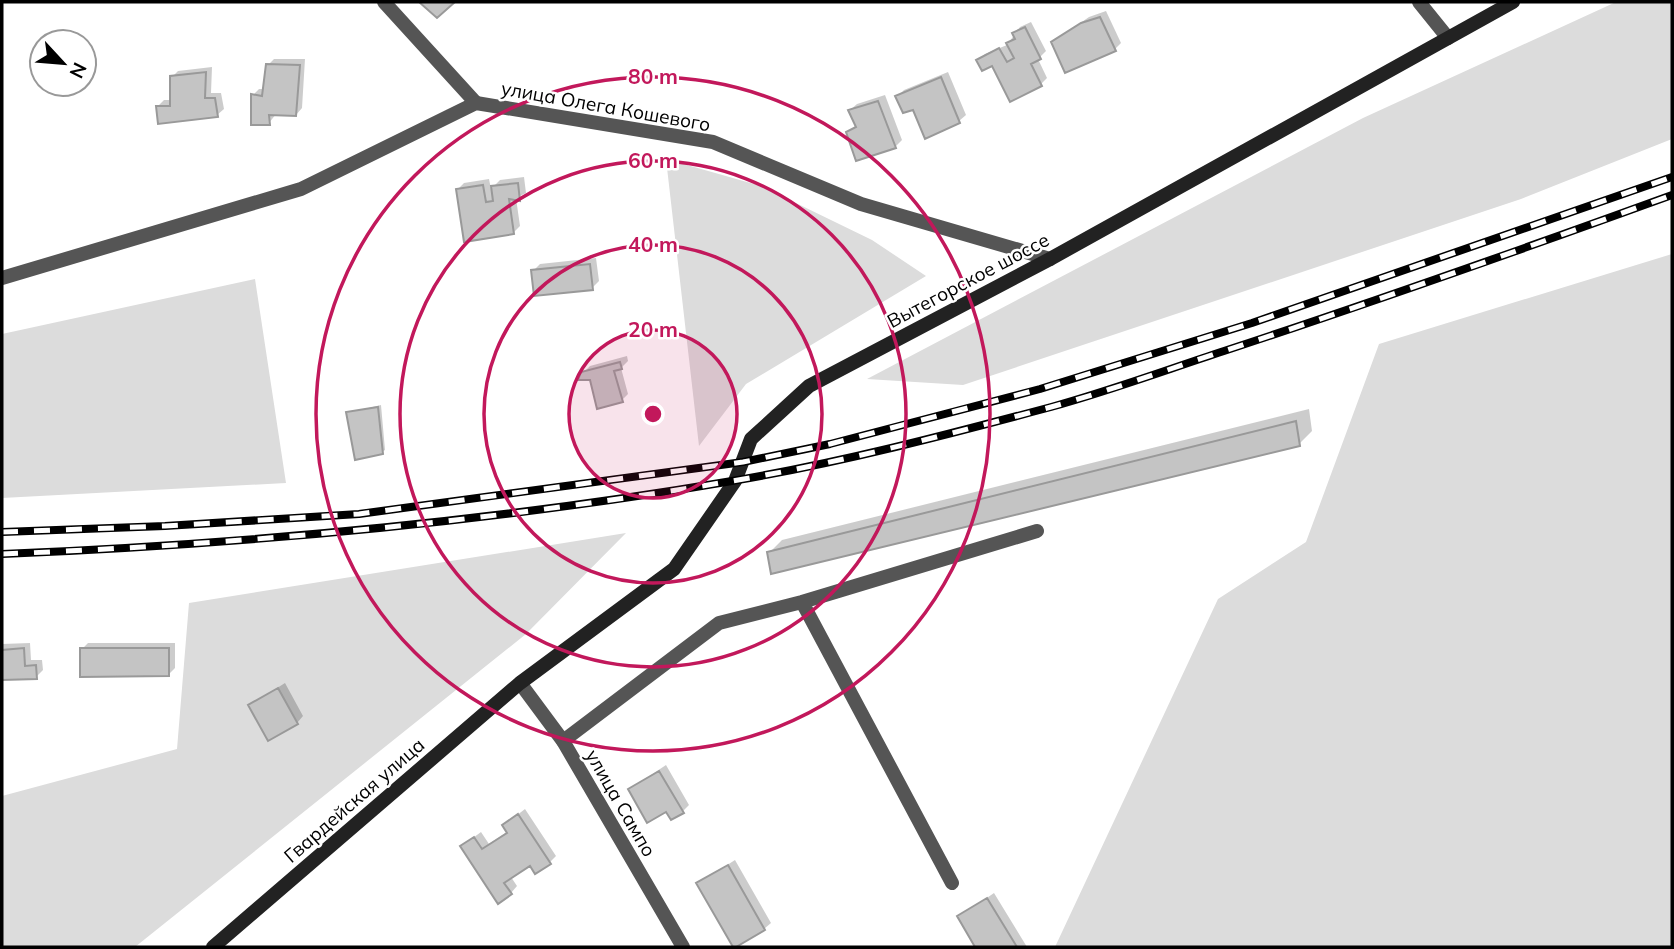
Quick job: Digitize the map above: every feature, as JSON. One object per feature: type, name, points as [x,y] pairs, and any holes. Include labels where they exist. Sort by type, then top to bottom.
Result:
[{"type":"main road","name":"Вытегорское шоссе","points":[[520,683],[674,569],[735,481],[751,439],[809,386],[1050,258],[1513,2]]},
{"type":"main road","name":"Гвардейская улица","points":[[213,947],[520,683]]},
{"type":"street","points":[[384,2],[476,103]]},
{"type":"street","points":[[1419,2],[1448,38]]},
{"type":"street","name":"улица Олега Кошевого","points":[[2,278],[300,189],[476,103],[713,142],[861,204],[1050,258]]},
{"type":"street","points":[[563,741],[719,623],[802,602],[1037,531]]},
{"type":"street","points":[[802,602],[952,883]]},
{"type":"street","name":"улица Сампо","points":[[520,683],[563,741],[682,947]]},
{"type":"shaded area","points":[[1616,2],[1672,2],[1672,139],[1521,199],[963,385],[867,379],[1363,118]]},
{"type":"shaded area","points":[[666,159],[761,186],[872,240],[926,276],[746,384],[699,446]]},
{"type":"shaded area","points":[[1672,254],[1672,947],[1055,947],[1218,599],[1306,542],[1379,344]]},
{"type":"shaded area","points":[[255,279],[286,483],[2,498],[2,334]]},
{"type":"shaded area","points":[[626,533],[526,634],[135,947],[2,947],[2,796],[177,749],[189,603]]},
{"type":"building","points":[[419,2],[455,2],[437,18]]},
{"type":"building","points":[[1100,17],[1116,51],[1065,73],[1051,42],[1081,23]]},
{"type":"building","points":[[1025,27],[1041,59],[1031,64],[1042,86],[1010,102],[992,66],[982,71],[976,60],[999,48],[1007,62],[1014,58],[1006,43],[1015,39],[1012,33]]},
{"type":"building","points":[[266,64],[300,65],[296,116],[269,115],[270,125],[251,125],[251,94],[262,96]]},
{"type":"building","points":[[206,72],[205,98],[215,98],[218,117],[158,124],[156,106],[170,106],[170,76]]},
{"type":"building","points":[[941,77],[960,123],[925,139],[913,110],[903,113],[895,96]]},
{"type":"building","points":[[878,101],[896,148],[856,161],[846,132],[856,127],[848,110]]},
{"type":"building","points":[[518,183],[520,201],[509,199],[514,234],[464,242],[456,189],[483,185],[486,202],[493,201],[491,186]]},
{"type":"building","points":[[590,264],[593,290],[534,296],[531,270]]},
{"type":"building","points":[[620,362],[622,369],[614,371],[623,402],[597,409],[590,380],[578,380],[581,372]]},
{"type":"building","points":[[378,407],[383,454],[355,460],[346,412]]},
{"type":"building","points":[[1296,421],[1300,446],[771,574],[767,552]]},
{"type":"building","points":[[24,648],[25,666],[36,665],[37,679],[2,680],[2,650]]},
{"type":"building","points":[[80,648],[169,648],[169,676],[80,677]]},
{"type":"building","points":[[278,688],[298,724],[268,741],[248,705]]},
{"type":"building","points":[[659,771],[684,813],[671,820],[666,812],[647,823],[628,789]]},
{"type":"building","points":[[518,814],[551,864],[535,874],[530,866],[504,883],[512,894],[498,904],[460,846],[474,837],[482,849],[507,833],[502,825]]},
{"type":"building","points":[[728,865],[765,930],[736,947],[733,947],[696,883]]},
{"type":"building","points":[[987,898],[1017,947],[975,947],[957,916]]},
{"type":"railway","points":[[2,532],[165,526],[359,514],[743,462],[830,444],[1040,389],[1252,323],[1672,177]]},
{"type":"railway","points":[[2,554],[185,544],[368,529],[550,508],[732,481],[812,466],[932,438],[1094,394],[1392,294],[1672,195]]}]
